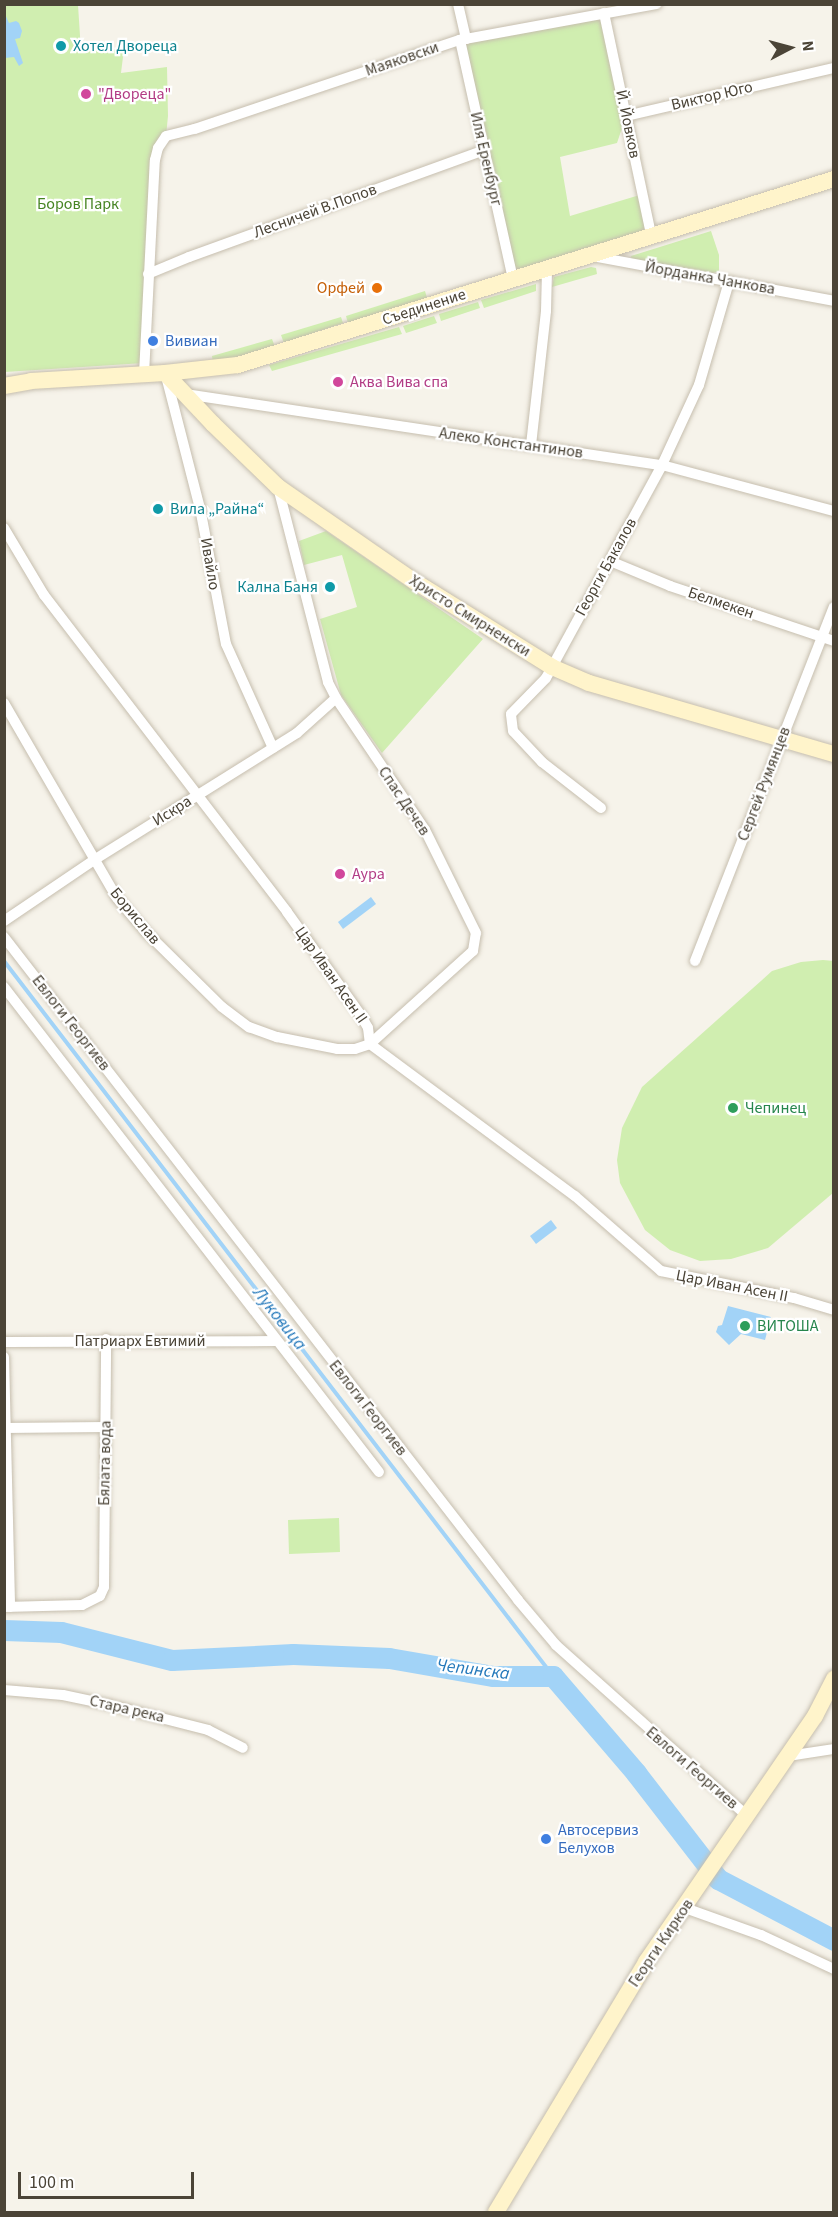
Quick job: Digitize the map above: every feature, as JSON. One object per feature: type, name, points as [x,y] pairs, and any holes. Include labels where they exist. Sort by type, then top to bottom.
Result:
[{"type":"street","name":"Иля Еренбург","points":[[458,4],[484,150],[513,279]]},
{"type":"street","name":"Маяковски","points":[[148,274],[158,148],[166,136],[195,129],[463,40],[657,4]]},
{"type":"street","name":"Й. Йовков","points":[[604,13],[651,234]]},
{"type":"street","name":"Виктор Юго","points":[[626,116],[834,68]]},
{"type":"street","name":"Лесничей В.Попов","points":[[148,274],[189,256],[484,150]]},
{"type":"street","name":"Съединение","points":[[4,386],[31,381],[211,369],[256,360],[651,234],[834,179]]},
{"type":"street","name":"Йорданка Чанкова","points":[[588,255],[834,301]]},
{"type":"street","points":[[531,445],[546,311],[547,269]]},
{"type":"street","points":[[144,374],[148,274]]},
{"type":"street","name":"Георги Бакалов","points":[[602,808],[542,762],[513,731],[510,722],[514,708],[546,678],[662,465],[699,385],[729,282]]},
{"type":"street","name":"Христо Смирненски","points":[[165,373],[278,487],[414,581],[552,667],[589,683],[834,754]]},
{"type":"street","name":"Ивайло","points":[[165,373],[200,508],[226,644],[273,748]]},
{"type":"street","name":"Алеко Константинов","points":[[184,394],[353,421],[662,465],[834,511]]},
{"type":"street","name":"Спас Дечев","points":[[278,487],[325,670],[336,698],[425,830],[476,933],[477,941],[473,951],[370,1044]]},
{"type":"street","name":"Цар Иван Асен II","points":[[4,528],[44,595],[287,912],[360,1014],[368,1028],[370,1044],[575,1196],[661,1271],[794,1298],[834,1310]]},
{"type":"street","name":"Белмекен","points":[[610,561],[670,586],[828,639]]},
{"type":"street","name":"Сергей Румянцев","points":[[695,961],[781,738],[828,639],[834,607]]},
{"type":"street","name":"Искра","points":[[4,921],[94,860],[297,733],[336,698]]},
{"type":"street","name":"Борислав","points":[[4,703],[94,860],[131,915],[222,1007],[249,1027],[268,1034],[337,1049],[355,1049],[370,1044]]},
{"type":"street","name":"Евлоги Георгиев","points":[[4,937],[445,1508],[541,1627],[603,1689],[747,1816]]},
{"type":"street","name":"Евлоги Георгиев","points":[[4,987],[379,1472]]},
{"type":"street","name":"Бялата вода","points":[[7,1607],[82,1605],[100,1596],[104,1587],[106,1340]]},
{"type":"street","name":"Патриарх Евтимий","points":[[4,1342],[276,1341]]},
{"type":"street","points":[[4,1357],[7,1607]]},
{"type":"street","points":[[5,1428],[106,1426]]},
{"type":"street","name":"Георги Кирков","points":[[496,2212],[635,1980],[823,1703],[834,1678]]},
{"type":"street","name":"Стара река","points":[[4,1690],[63,1695],[110,1704],[208,1730],[243,1748]]},
{"type":"street","points":[[788,1756],[834,1749]]},
{"type":"street","points":[[687,1905],[761,1935],[834,1969]]},
{"type":"green space","name":"Боров Парк","points":[[5,5],[78,5],[81,51],[124,49],[121,73],[167,67],[168,116],[166,136],[158,148],[144,363],[5,372]]},
{"type":"green space","points":[[604,13],[626,116],[617,143],[560,157],[570,216],[643,194],[651,234],[513,279],[460,40]]},
{"type":"green space","points":[[711,231],[719,255],[719,271],[713,273],[632,261],[631,256]]},
{"type":"green space","points":[[591,267],[596,268],[597,274],[552,287],[554,277]]},
{"type":"green space","points":[[536,284],[536,291],[484,308],[481,300]]},
{"type":"green space","points":[[425,291],[427,298],[348,323],[346,316]]},
{"type":"green space","points":[[478,302],[480,308],[441,321],[439,314]]},
{"type":"green space","points":[[434,316],[437,323],[406,333],[403,326]]},
{"type":"green space","points":[[341,317],[343,323],[284,343],[281,335]]},
{"type":"green space","points":[[399,327],[402,334],[272,371],[269,365]]},
{"type":"green space","points":[[272,339],[275,347],[213,363],[212,356]]},
{"type":"green space","points":[[326,531],[483,639],[382,753],[341,695],[320,619],[357,607],[342,555],[304,565],[299,541]]},
{"type":"green space","name":"Чепинец","points":[[834,961],[833,1193],[768,1248],[731,1259],[700,1261],[670,1250],[645,1230],[620,1183],[617,1160],[622,1128],[642,1087],[772,971],[801,962]]},
{"type":"green space","points":[[339,1518],[340,1552],[289,1554],[288,1520]]},
{"type":"water","points":[[5,14],[9,23],[16,21],[19,23],[22,31],[20,38],[15,39],[23,63],[19,66],[14,57],[5,58]]},
{"type":"water","points":[[371,897],[376,904],[343,929],[338,922]]},
{"type":"water","points":[[551,1220],[557,1228],[536,1244],[530,1236]]},
{"type":"water","name":"ВИТОША","points":[[728,1306],[771,1317],[765,1340],[741,1334],[729,1345],[716,1332],[718,1326],[722,1325]]},
{"type":"waterway","name":"Луковица","points":[[4,961],[553,1676]]},
{"type":"waterway","name":"Чепинска","points":[[4,1630],[61,1632],[172,1660],[293,1654],[389,1658],[493,1676],[553,1676],[636,1773],[718,1879],[834,1940]]},
{"type":"place","name":"Хотел Двореца","points":[[61,46]]},
{"type":"place","name":"\"Двореца\"","points":[[86,94]]},
{"type":"place","name":"Орфей","points":[[377,288]]},
{"type":"place","name":"Вивиан","points":[[153,341]]},
{"type":"place","name":"Аква Вива спа","points":[[338,382]]},
{"type":"place","name":"Вила „Райна“","points":[[158,509]]},
{"type":"place","name":"Кална Баня","points":[[330,587]]},
{"type":"place","name":"Аура","points":[[340,874]]},
{"type":"place","name":"Чепинец","points":[[733,1108]]},
{"type":"place","name":"ВИТОША","points":[[745,1326]]},
{"type":"place","name":"Автосервиз Белухов","points":[[546,1839]]}]
